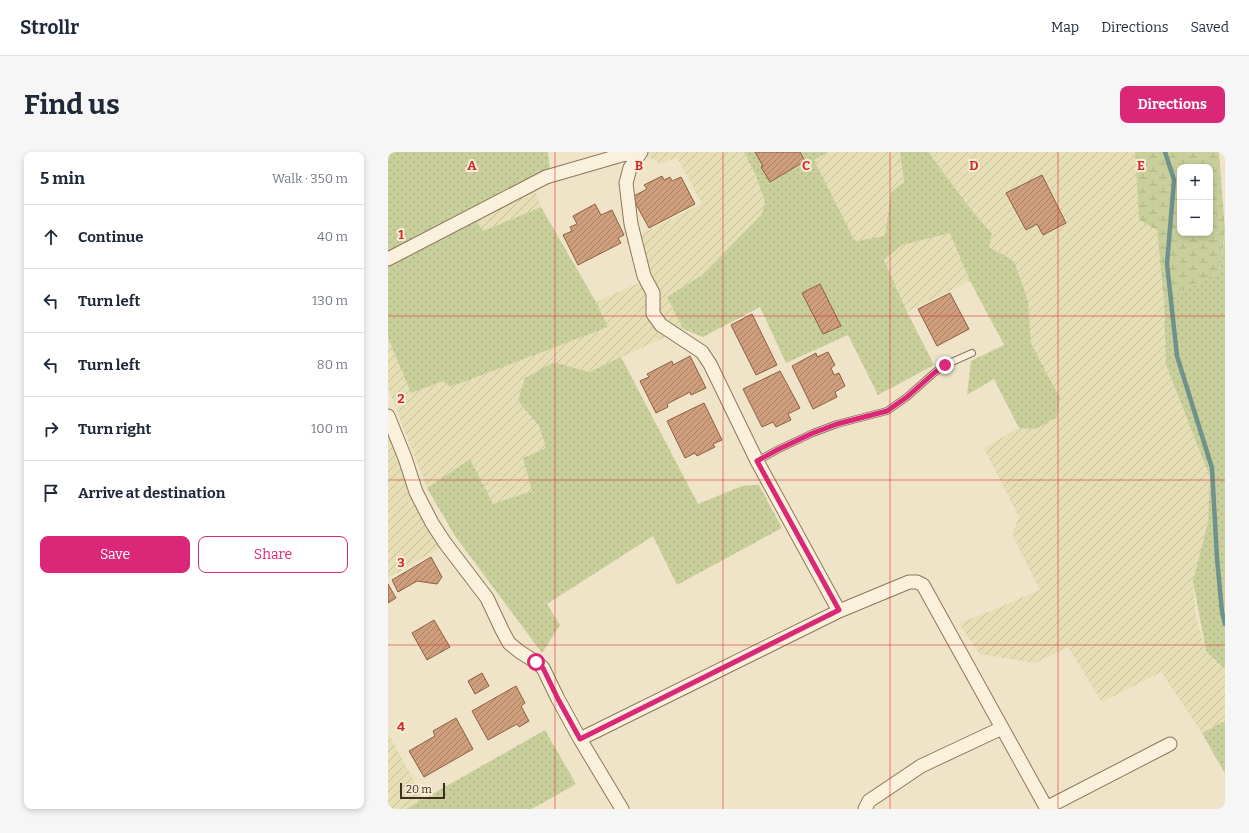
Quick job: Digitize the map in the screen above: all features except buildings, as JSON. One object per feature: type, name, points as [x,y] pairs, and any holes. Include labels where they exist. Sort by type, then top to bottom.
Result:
[{"type":"street","points":[[388,259],[546,177],[632,152]]},
{"type":"street","points":[[641,152],[630,168],[626,183],[631,224],[642,269],[653,293],[653,314],[661,325],[702,352],[710,364],[757,461],[839,610]]},
{"type":"street","points":[[388,416],[405,458],[416,492],[432,522],[488,598],[509,643],[543,668],[580,739],[622,809]]},
{"type":"street","points":[[580,739],[839,610],[909,582],[917,582],[923,585],[1047,808],[1170,744]]},
{"type":"street","points":[[865,809],[869,801],[921,766],[1002,728]]},
{"type":"lane","points":[[757,461],[813,433],[837,424],[887,411],[907,397],[945,365],[972,353]]},
{"type":"shaded area","points":[[648,152],[744,152],[756,176],[766,202],[762,214],[702,275],[667,297],[683,329],[589,372],[554,362],[518,402],[539,426],[546,449],[532,491],[493,504],[470,460],[427,488],[388,388],[388,338],[411,393],[443,381],[608,328],[596,302],[643,281],[626,241],[702,204],[677,157],[661,164],[644,155]]},
{"type":"shaded area","points":[[828,152],[900,152],[904,182],[891,192],[885,236],[855,241],[814,160]]},
{"type":"shaded area","points":[[929,152],[1135,152],[1139,220],[1157,229],[1164,300],[1166,365],[1210,477],[1208,522],[1193,582],[1196,618],[1206,651],[1225,669],[1225,721],[1202,733],[1161,672],[1102,702],[1068,647],[1035,663],[980,654],[959,624],[1040,590],[1012,534],[1019,517],[984,448],[1019,428],[1036,429],[1060,398],[1031,344],[1028,301],[989,247],[992,234],[966,203]]},
{"type":"shaded area","points":[[534,187],[541,207],[483,231],[476,221],[489,211]]},
{"type":"shaded area","points":[[951,232],[970,281],[907,312],[884,261],[902,245]]},
{"type":"shaded area","points":[[388,419],[441,547],[388,578]]},
{"type":"shaded area","points":[[388,733],[424,799],[406,809],[388,809]]},
{"type":"green space","points":[[388,152],[548,152],[550,169],[388,258]]},
{"type":"green space","points":[[744,152],[828,152],[814,160],[855,241],[885,236],[891,192],[904,182],[900,152],[929,152],[966,203],[992,234],[989,247],[1014,261],[1028,301],[1031,344],[1060,398],[1057,417],[1036,429],[1019,428],[994,379],[967,395],[971,361],[1004,345],[970,281],[950,233],[902,245],[884,260],[907,312],[934,365],[878,395],[848,335],[786,363],[760,307],[703,337],[683,329],[667,297],[702,275],[762,214],[765,202],[756,176]]},
{"type":"green space","points":[[1135,152],[1219,152],[1225,231],[1220,272],[1164,300],[1157,230],[1139,220]]},
{"type":"green space","points":[[541,207],[596,302],[608,327],[450,387],[443,381],[411,393],[388,338],[388,267],[476,221],[483,231]]},
{"type":"green space","points":[[1225,234],[1225,669],[1206,651],[1193,581],[1208,522],[1210,477],[1166,365],[1164,300],[1220,272]]},
{"type":"green space","points":[[621,357],[698,504],[742,486],[759,485],[782,528],[677,585],[653,536],[547,604],[560,625],[542,653],[455,536],[427,488],[470,459],[493,504],[532,491],[523,458],[546,448],[539,426],[518,401],[525,378],[554,362],[589,372]]},
{"type":"green space","points":[[1225,721],[1225,774],[1202,733]]},
{"type":"green space","points":[[545,730],[576,784],[532,809],[406,809]]},
{"type":"waterway","points":[[1165,152],[1174,180],[1167,264],[1177,356],[1212,468],[1217,558],[1222,612],[1225,624]]},
{"type":"route","points":[[536,662],[543,668],[580,739],[839,610],[757,461],[813,433],[837,424],[887,411],[907,397],[945,365]]}]
